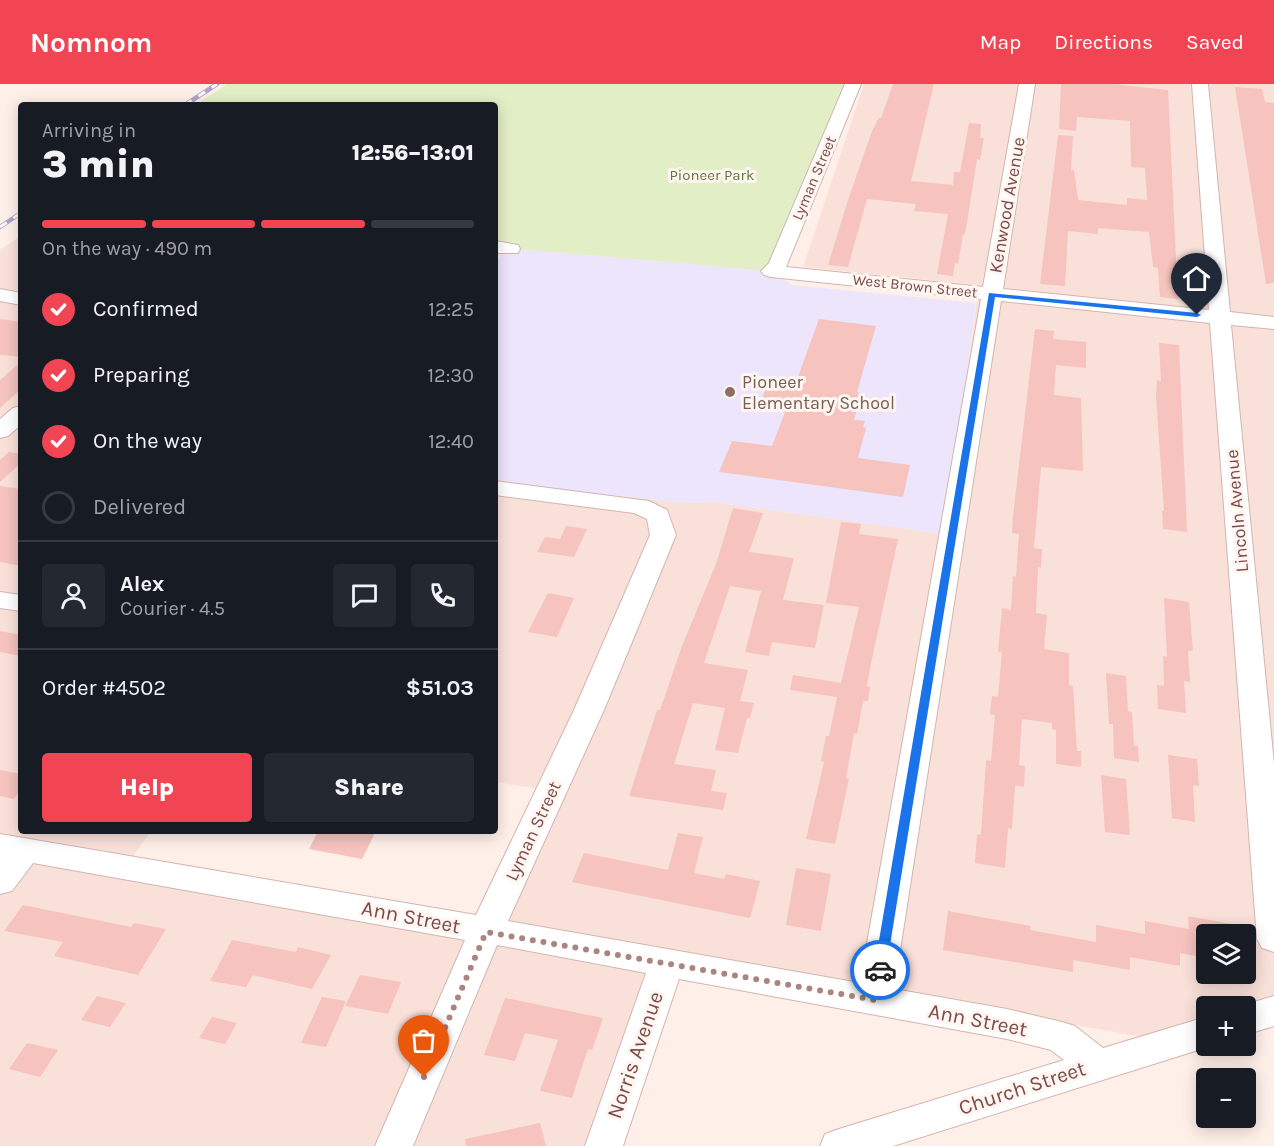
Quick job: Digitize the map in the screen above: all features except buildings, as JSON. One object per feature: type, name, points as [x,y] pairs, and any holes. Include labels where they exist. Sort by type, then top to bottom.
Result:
[{"type":"street","name":"Lyman Street","points":[[771,271],[777,266],[853,84]]},
{"type":"street","name":"Kenwood Avenue","points":[[875,1000],[1028,84]]},
{"type":"street","name":"Lincoln Avenue","points":[[1200,84],[1274,939]]},
{"type":"street","name":"West Brown Street","points":[[771,271],[1274,323]]},
{"type":"street","points":[[0,295],[18,298]]},
{"type":"street","points":[[6,429],[18,416]]},
{"type":"street","name":"Lyman Street","points":[[394,1146],[486,932],[589,710],[663,535],[658,515],[640,506],[498,488]]},
{"type":"street","points":[[0,600],[18,603]]},
{"type":"street","name":"Ann Street","points":[[12,848],[374,910],[486,932],[1007,1024],[1062,1037],[1096,1064]]},
{"type":"street","points":[[0,882],[12,848]]},
{"type":"street","name":"Norris Avenue","points":[[604,1146],[666,964]]},
{"type":"street","points":[[1256,1017],[1274,1011]]},
{"type":"street","name":"Church Street","points":[[839,1146],[1096,1064],[1196,1035]]},
{"type":"shaded area","points":[[864,84],[1274,84],[1274,1000],[1256,1004],[1256,996],[1196,996],[1196,1024],[1148,1038],[504,923],[559,792],[498,782],[498,482],[682,503],[711,502],[946,534],[979,285],[803,267]]},
{"type":"shaded area","points":[[18,238],[18,834],[149,834],[129,862],[0,839],[0,250]]},
{"type":"shaded area","name":"Pioneer Elementary School","points":[[506,248],[771,271],[792,285],[976,303],[946,534],[711,502],[682,503],[498,482],[498,259]]},
{"type":"shaded area","points":[[0,850],[654,964],[593,1146],[0,1146]]},
{"type":"green space","name":"Pioneer Park","points":[[227,84],[853,84],[771,271],[498,247],[498,102],[200,102]]},
{"type":"railway","points":[[190,102],[217,84]]},
{"type":"railway","points":[[0,227],[18,215]]},
{"type":"way so far","points":[[424,1077],[486,932],[875,1000],[880,970]]},
{"type":"place","name":"Pioneer Elementary School","points":[[730,392]]},
{"type":"route","points":[[880,970],[992,295],[1197,315]]}]
